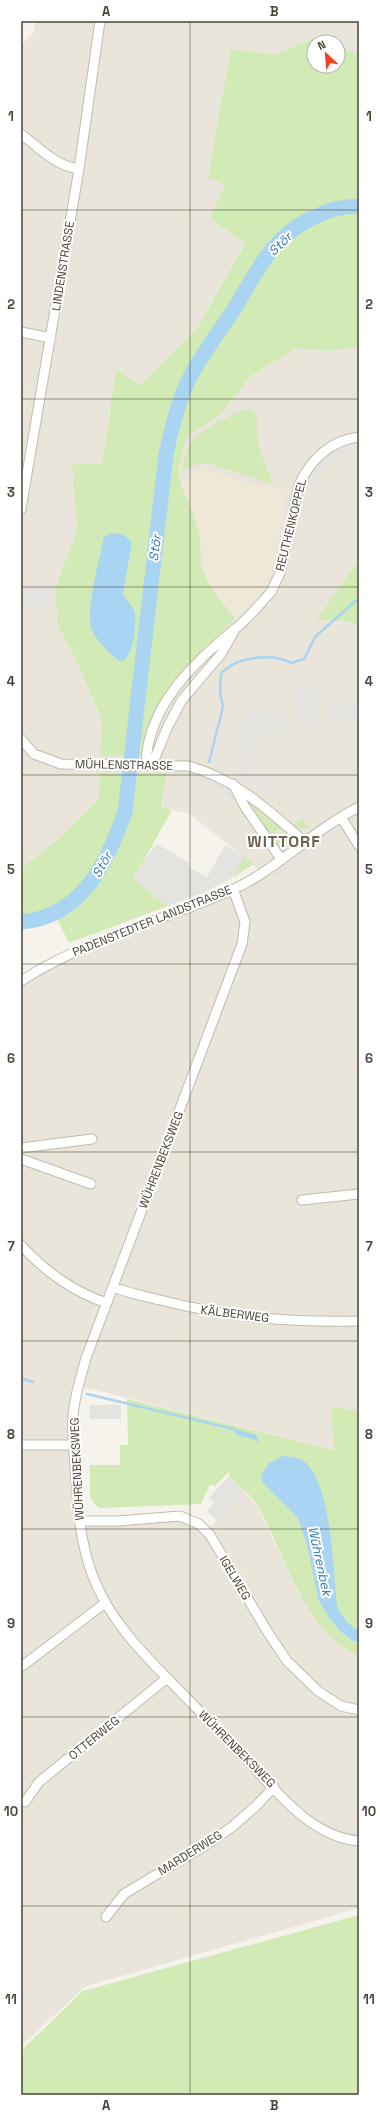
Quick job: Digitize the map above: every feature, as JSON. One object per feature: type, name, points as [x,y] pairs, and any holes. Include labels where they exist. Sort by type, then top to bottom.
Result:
[{"type":"street","name":"LINDENSTRASSE","points":[[21,509],[79,169],[100,21]]},
{"type":"street","points":[[21,134],[64,165],[79,169]]},
{"type":"street","points":[[21,332],[51,338]]},
{"type":"street","name":"REUTHENKOPPEL","points":[[146,765],[182,700],[221,654],[236,629],[272,592],[277,580],[299,485],[304,472],[324,451],[339,442],[359,437]]},
{"type":"street","name":"REUTHENKOPPEL","points":[[146,765],[150,736],[156,718],[164,703],[180,681],[225,636],[236,629]]},
{"type":"street","name":"MÜHLENSTRASSE","points":[[21,739],[34,754],[50,761],[74,764],[188,766],[208,771],[232,783],[256,800],[304,842]]},
{"type":"street","points":[[232,783],[245,807],[281,859],[341,817],[359,807]]},
{"type":"street","points":[[341,817],[359,846]]},
{"type":"street","name":"PADENSTEDTER LANDSTRASSE","points":[[21,981],[46,965],[85,947],[233,889],[281,859]]},
{"type":"street","name":"WÜHRENBEKSWEG","points":[[233,889],[245,922],[242,944],[86,1358],[76,1395],[73,1418],[79,1521],[85,1554],[105,1603],[131,1640],[274,1787],[318,1828],[339,1837],[359,1841]]},
{"type":"street","points":[[21,1148],[92,1139]]},
{"type":"street","points":[[21,1159],[91,1184]]},
{"type":"street","points":[[302,1200],[359,1194]]},
{"type":"street","points":[[21,1245],[62,1280],[91,1297],[107,1303]]},
{"type":"street","name":"KÄLBERWEG","points":[[113,1287],[194,1309],[227,1314],[297,1320],[359,1320]]},
{"type":"street","points":[[21,1445],[74,1445]]},
{"type":"street","name":"IGELWEG","points":[[79,1521],[118,1521],[180,1516],[200,1524],[210,1535],[263,1625],[287,1661],[318,1691],[341,1706],[359,1710]]},
{"type":"street","points":[[21,1667],[105,1603]]},
{"type":"street","name":"OTTERWEG","points":[[25,1802],[40,1782],[167,1678]]},
{"type":"street","name":"MARDERWEG","points":[[106,1917],[124,1894],[204,1846],[232,1827],[274,1787]]},
{"type":"shaded area","points":[[35,21],[359,21],[359,49],[354,54],[346,48],[346,34],[306,34],[306,42],[273,55],[231,49],[225,185],[210,218],[245,242],[198,327],[140,386],[116,371],[102,464],[72,463],[77,530],[55,589],[58,627],[70,647],[102,719],[101,756],[142,756],[148,730],[156,709],[178,677],[235,619],[201,567],[199,537],[192,510],[180,483],[179,466],[187,436],[219,416],[251,376],[295,349],[330,351],[359,347],[359,563],[355,565],[316,620],[345,621],[359,625],[359,1410],[331,1407],[335,1450],[79,1386],[76,1395],[80,1521],[175,1516],[207,1531],[244,1491],[257,1506],[299,1592],[315,1617],[327,1633],[341,1645],[359,1655],[359,1908],[86,1986],[21,2046],[21,981],[46,965],[210,898],[262,872],[190,814],[161,807],[167,773],[99,799],[58,839],[21,869],[21,45],[33,34]]},
{"type":"shaded area","points":[[21,388],[30,389],[21,433]]},
{"type":"shaded area","points":[[338,448],[348,452],[328,465],[313,478],[307,487],[302,489],[307,477],[319,462]]},
{"type":"shaded area","points":[[205,469],[249,484],[281,490],[286,495],[271,577],[265,588],[235,619],[203,575],[199,537],[192,510],[180,483],[191,472]]},
{"type":"shaded area","points":[[55,583],[55,604],[25,607],[23,586]]},
{"type":"shaded area","points":[[316,682],[320,730],[306,730],[306,722],[296,721],[294,684]]},
{"type":"shaded area","points":[[359,702],[359,720],[328,721],[327,704]]},
{"type":"shaded area","points":[[247,710],[286,711],[286,734],[255,734],[246,780],[233,773]]},
{"type":"shaded area","points":[[190,773],[207,778],[223,787],[235,799],[246,815],[243,815],[232,800],[221,789]]},
{"type":"shaded area","points":[[249,773],[275,778],[271,796],[248,781]]},
{"type":"shaded area","points":[[329,833],[336,833],[276,878],[271,877]]},
{"type":"shaded area","points":[[157,844],[190,863],[188,867],[207,877],[225,845],[244,857],[232,878],[203,893],[167,906],[134,879],[145,859]]},
{"type":"shaded area","points":[[266,881],[266,885],[246,896],[250,889]]},
{"type":"shaded area","points":[[32,1152],[54,1160],[51,1166],[29,1158]]},
{"type":"shaded area","points":[[137,1232],[144,1234],[132,1267],[125,1264]]},
{"type":"shaded area","points":[[90,1405],[121,1405],[121,1419],[90,1419]]},
{"type":"shaded area","points":[[229,1476],[244,1491],[217,1520],[207,1511],[214,1503],[209,1498]]},
{"type":"green space","points":[[306,42],[306,74],[346,74],[346,48],[354,54],[359,49],[359,347],[330,351],[295,349],[251,376],[219,416],[187,436],[179,466],[180,483],[192,510],[200,537],[201,567],[209,584],[235,619],[192,661],[164,696],[151,720],[142,756],[100,756],[102,719],[70,647],[58,627],[55,589],[77,530],[72,463],[102,464],[116,370],[140,385],[198,327],[245,243],[210,218],[225,185],[208,177],[231,49],[273,55]]},
{"type":"green space","points":[[251,408],[256,414],[257,418],[259,448],[273,484],[211,464],[196,464],[182,471],[186,452],[193,440],[198,435],[220,421]]},
{"type":"green space","points":[[359,563],[359,625],[345,621],[316,620],[355,565]]},
{"type":"green space","points":[[100,773],[167,773],[161,807],[172,810],[134,878],[176,903],[69,943],[54,913],[21,922],[21,869],[58,839],[99,799]]},
{"type":"green space","points":[[254,805],[256,805],[281,828],[270,836],[252,809]]},
{"type":"green space","points":[[303,819],[310,828],[301,829],[293,825]]},
{"type":"green space","points":[[285,832],[287,841],[283,845],[276,843],[274,840]]},
{"type":"green space","points":[[244,856],[254,864],[233,877]]},
{"type":"green space","points":[[127,1399],[334,1450],[331,1407],[359,1410],[359,1655],[340,1645],[324,1630],[310,1611],[257,1505],[229,1476],[230,1471],[215,1486],[210,1484],[201,1504],[100,1508],[95,1505],[90,1496],[90,1465],[120,1465],[120,1445],[128,1445]]},
{"type":"green space","points":[[359,1915],[359,2095],[21,2095],[21,2051],[83,1991]]},
{"type":"water","points":[[110,533],[122,534],[132,542],[123,594],[134,610],[135,630],[134,639],[129,654],[121,662],[99,642],[91,627],[90,619],[92,596],[104,537]]},
{"type":"water","points":[[232,1428],[256,1435],[260,1444],[256,1440],[237,1435]]},
{"type":"water","points":[[283,1456],[298,1458],[306,1463],[315,1475],[321,1491],[330,1531],[337,1606],[346,1621],[359,1631],[359,1641],[353,1641],[339,1630],[328,1616],[319,1601],[306,1541],[298,1518],[263,1483],[261,1476],[268,1464]]},
{"type":"waterway","name":"Stör","points":[[21,922],[42,918],[60,910],[76,898],[89,884],[100,868],[110,850],[125,812],[166,455],[172,427],[183,391],[203,355],[233,311],[260,266],[278,243],[298,226],[310,219],[334,210],[359,206]]},
{"type":"waterway","points":[[209,762],[223,707],[220,692],[221,673],[236,663],[244,660],[272,657],[291,663],[304,659],[315,637],[359,598]]},
{"type":"waterway","name":"Wührenbek","points":[[21,1378],[33,1382]]},
{"type":"waterway","name":"Wührenbek","points":[[87,1394],[234,1429]]},
{"type":"district","name":"WITTORF","points":[[284,841]]}]
